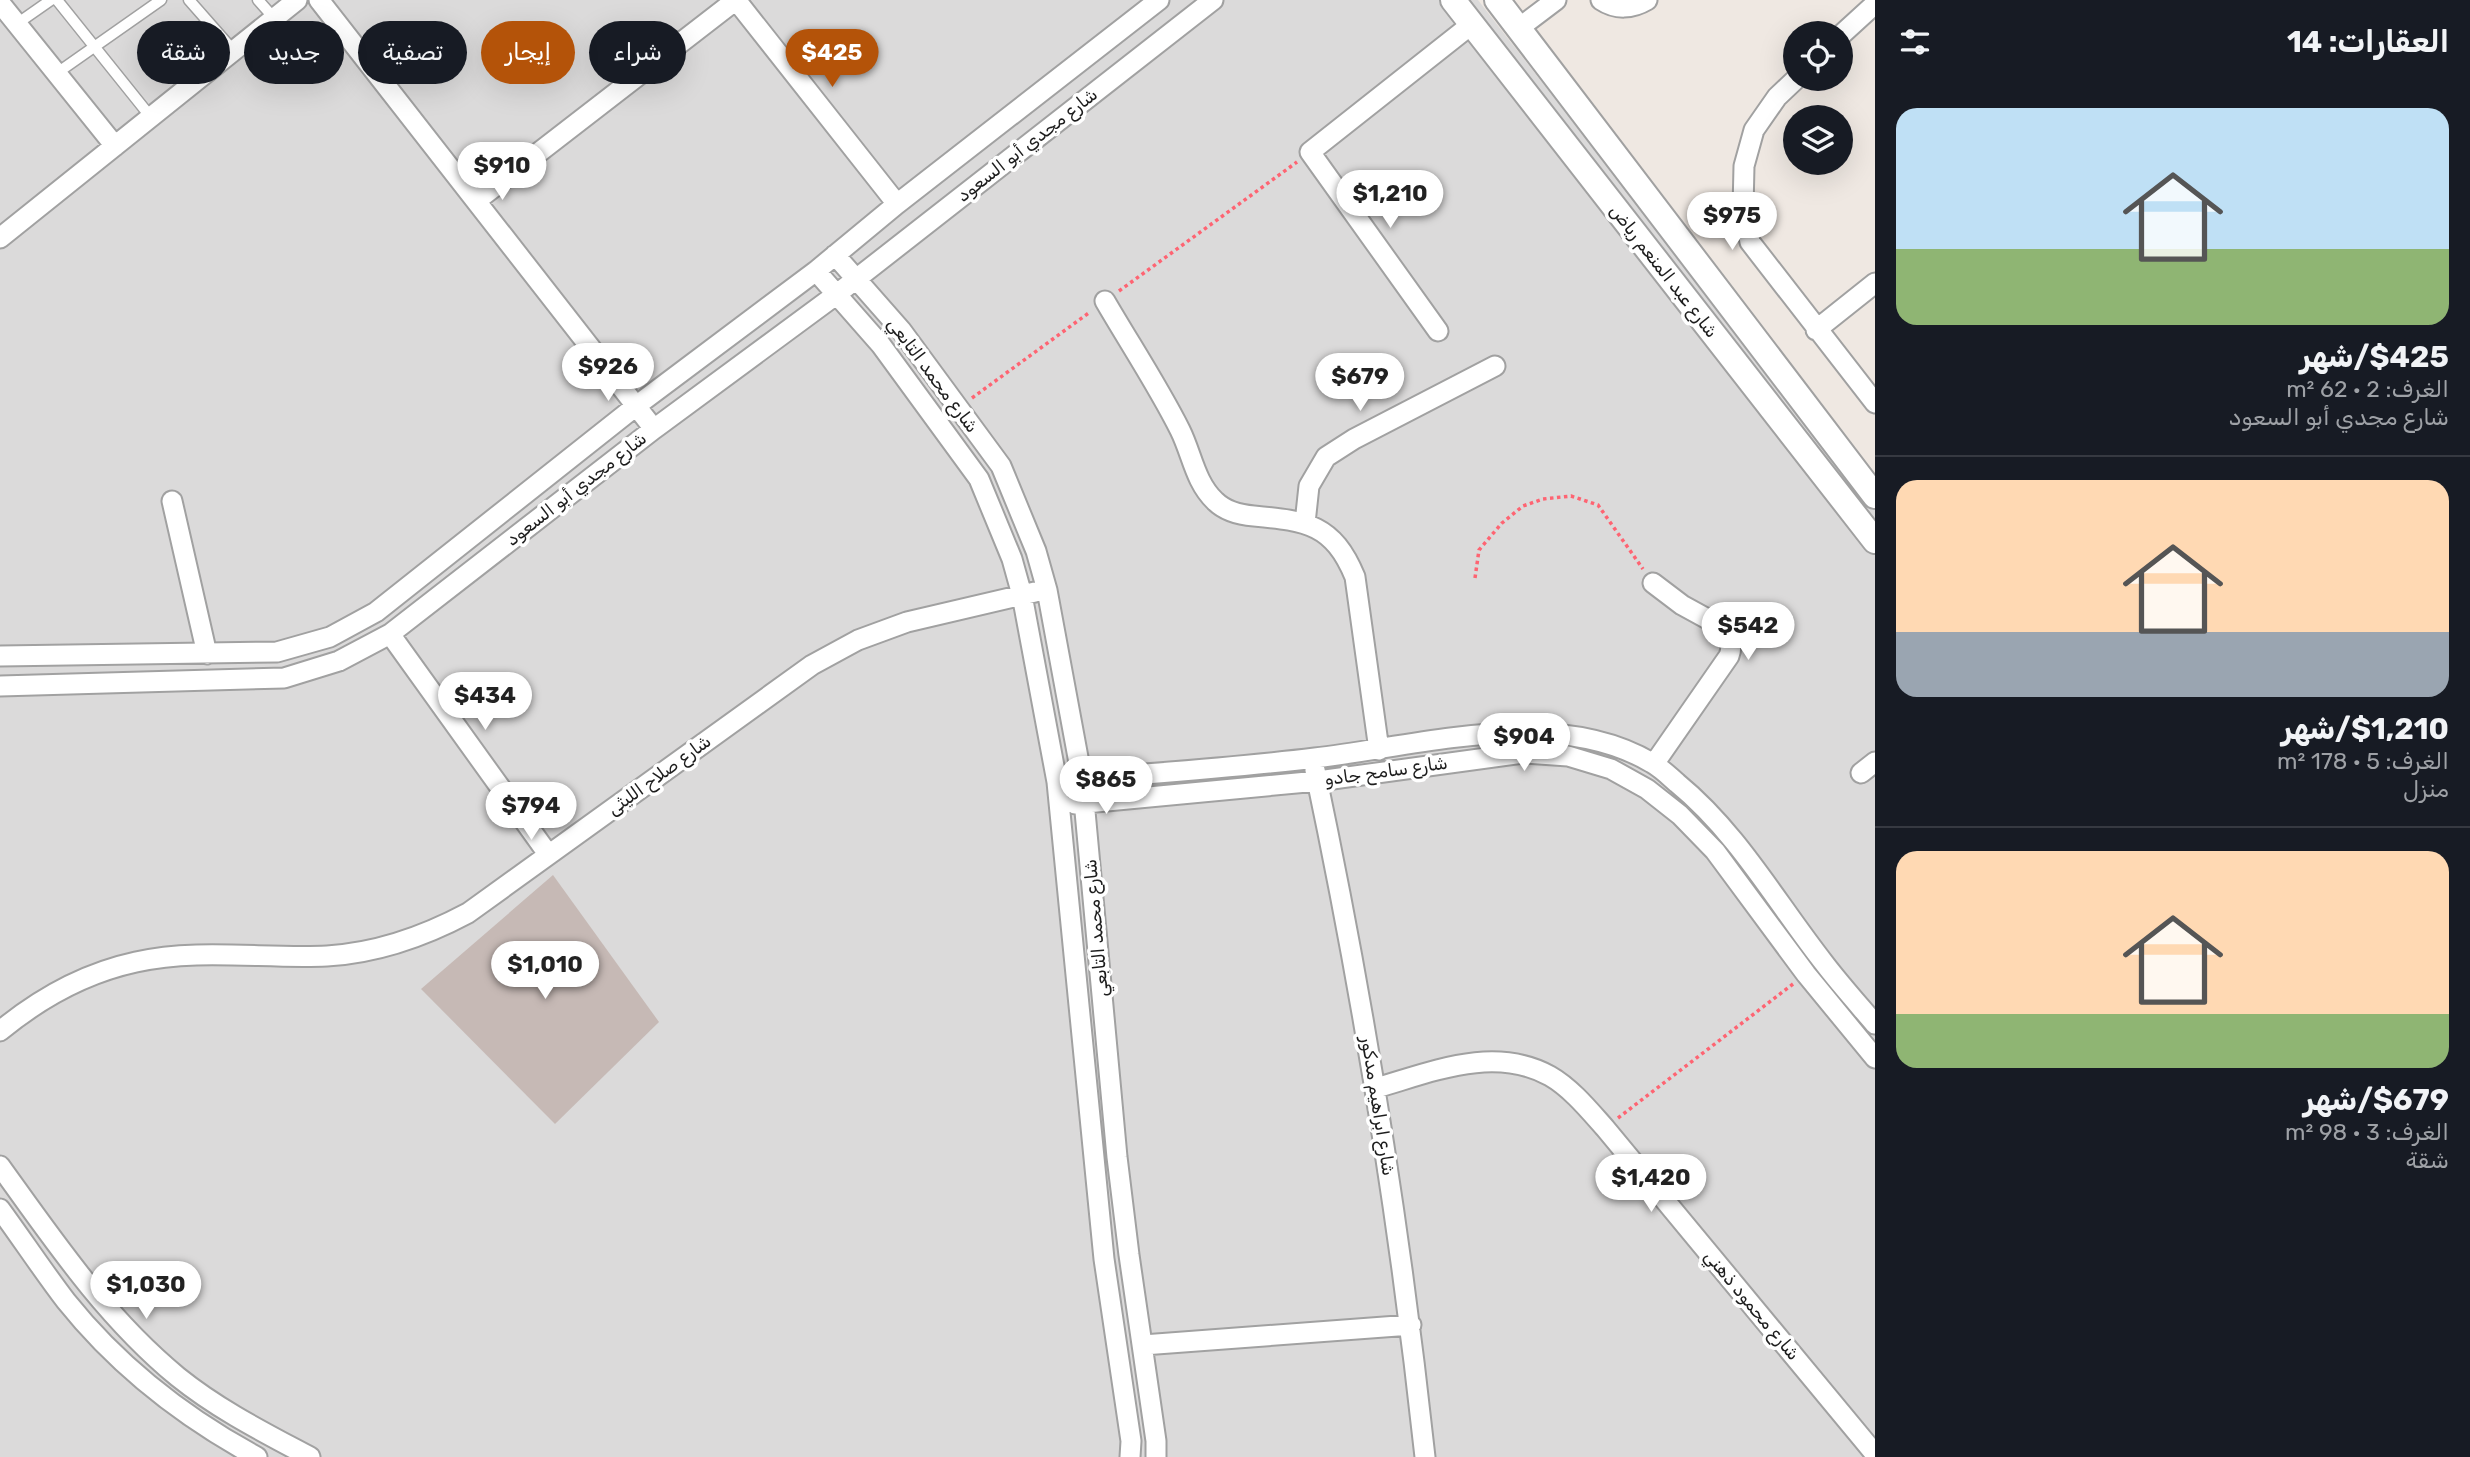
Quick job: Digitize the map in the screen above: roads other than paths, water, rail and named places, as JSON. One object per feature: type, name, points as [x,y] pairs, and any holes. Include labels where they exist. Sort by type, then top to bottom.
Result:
[{"type":"street","points":[[0,238],[297,0]]},
{"type":"street","points":[[319,0],[654,429]]},
{"type":"street","points":[[476,201],[736,0],[897,204]]},
{"type":"street","name":"شارع مجدي أبو السعود","points":[[0,656],[277,652],[330,637],[376,612],[636,406],[816,271],[897,204],[1159,0]]},
{"type":"street","name":"شارع مجدي أبو السعود","points":[[0,685],[284,678],[339,661],[390,634],[654,429],[837,294],[1213,0]]},
{"type":"street","name":"شارع عبد المنعم رياض","points":[[1453,0],[1875,541]]},
{"type":"street","name":"شارع عبد المنعم رياض","points":[[1497,0],[1875,496]]},
{"type":"street","points":[[1519,28],[1556,0]]},
{"type":"street","points":[[1601,0],[1621,8],[1647,0]]},
{"type":"street","points":[[0,3],[115,146]]},
{"type":"street","points":[[1852,21],[1864,6]]},
{"type":"street","points":[[1438,331],[1310,152],[1472,24]]},
{"type":"street","points":[[1783,91],[1754,130],[1744,166],[1743,209],[1750,242],[1875,403]]},
{"type":"street","name":"شارع محمد التابعي","points":[[835,255],[901,330],[1001,466],[1036,551],[1047,590],[1082,779],[1129,1255],[1156,1441],[1156,1457]]},
{"type":"street","name":"شارع محمد التابعي","points":[[816,271],[881,345],[979,478],[1012,559],[1022,595],[1057,782],[1104,1259],[1119,1347],[1131,1441],[1130,1457]]},
{"type":"street","points":[[1816,330],[1875,283]]},
{"type":"street","points":[[1105,301],[1181,432],[1200,483],[1217,503],[1240,514],[1305,523],[1333,537],[1346,556],[1355,577],[1379,750]]},
{"type":"street","points":[[1305,523],[1309,486],[1326,457],[1354,439],[1495,366]]},
{"type":"street","points":[[172,500],[207,654]]},
{"type":"street","points":[[1653,583],[1682,606],[1724,628],[1732,649],[1654,764]]},
{"type":"street","name":"شارع صلاح الليثى","points":[[0,1031],[24,1011],[59,990],[97,973],[136,962],[177,956],[327,956],[364,952],[435,930],[468,913],[812,665],[858,640],[907,622],[1047,590]]},
{"type":"street","points":[[390,634],[548,854]]},
{"type":"street","name":"شارع سامح جادو","points":[[1057,782],[1313,758],[1524,733],[1571,734],[1617,746],[1654,764],[1695,798],[1728,833],[1824,963],[1875,1024]]},
{"type":"street","name":"شارع سامح جادو","points":[[1060,806],[1318,781],[1523,753],[1568,756],[1611,769],[1647,789],[1680,815],[1715,851],[1806,974],[1875,1058]]},
{"type":"street","name":"شارع ابراهيم مدكور","points":[[1313,758],[1376,1088],[1411,1325],[1425,1457]]},
{"type":"street","name":"شارع محمود ذهني","points":[[1376,1088],[1457,1065],[1489,1060],[1521,1064],[1550,1076],[1575,1096],[1605,1128],[1875,1454]]},
{"type":"street","points":[[0,1166],[87,1286],[130,1334],[179,1377],[232,1415],[310,1457]]},
{"type":"street","points":[[0,1209],[67,1301],[113,1352],[163,1397],[219,1436],[257,1457]]},
{"type":"street","points":[[1104,1259],[1129,1255]]},
{"type":"street","points":[[1143,1345],[1411,1325]]},
{"type":"lane","points":[[18,23],[51,0]]},
{"type":"lane","points":[[57,0],[150,116]]},
{"type":"lane","points":[[57,73],[161,0]]},
{"type":"lane","points":[[189,0],[233,50]]},
{"type":"lane","points":[[258,0],[274,18]]}]
